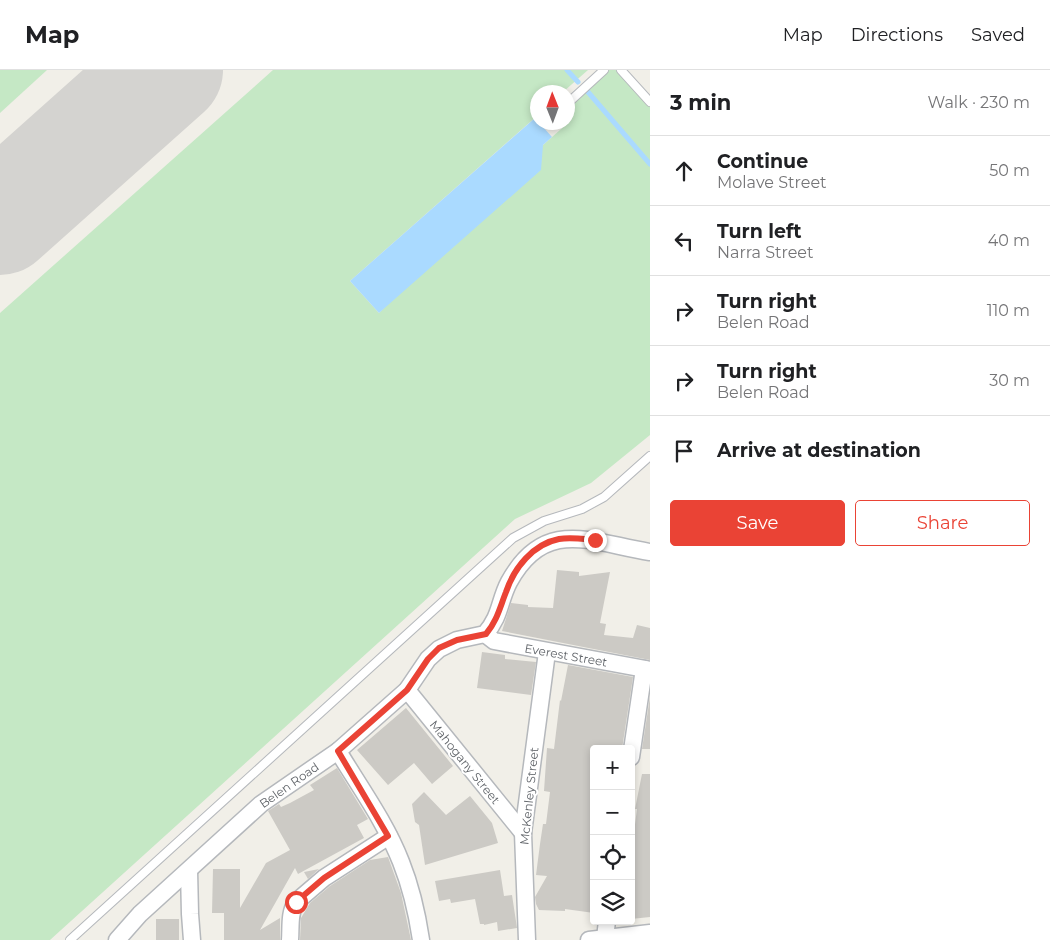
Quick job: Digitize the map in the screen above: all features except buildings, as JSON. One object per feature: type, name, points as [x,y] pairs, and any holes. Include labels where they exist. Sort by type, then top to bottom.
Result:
[{"type":"street","points":[[486,634],[496,620],[509,583],[520,565],[530,554],[543,545],[559,539],[595,540],[650,552]]},
{"type":"street","name":"Everest Street","points":[[486,634],[494,642],[647,670]]},
{"type":"street","name":"Belen Road","points":[[117,940],[140,914],[261,804],[338,751],[407,690],[428,659],[439,648],[457,640],[486,634]]},
{"type":"street","name":"McKenley Street","points":[[527,940],[523,833],[547,652]]},
{"type":"street","points":[[633,745],[647,670]]},
{"type":"street","name":"Mahogany Street","points":[[407,690],[523,833]]},
{"type":"street","points":[[338,751],[401,860],[409,883],[421,940]]},
{"type":"street","points":[[290,940],[291,916],[296,902],[324,878],[388,836]]},
{"type":"street","points":[[189,870],[192,940]]},
{"type":"street","points":[[597,939],[605,925]]},
{"type":"street","points":[[597,939],[650,932]]},
{"type":"lane","points":[[575,97],[604,70]]},
{"type":"lane","points":[[622,70],[650,102]]},
{"type":"lane","points":[[70,940],[514,538],[544,521],[582,508],[604,497],[650,456]]},
{"type":"green space","points":[[0,70],[47,70],[0,113]]},
{"type":"green space","points":[[273,70],[588,70],[571,85],[530,85],[530,122],[350,281],[379,313],[543,145],[560,130],[575,130],[575,95],[602,70],[619,70],[650,106],[650,435],[591,483],[515,519],[50,940],[0,940],[0,313]]},
{"type":"water","points":[[530,122],[530,130],[546,130],[552,137],[543,145],[541,170],[379,313],[350,281]]},
{"type":"waterway","points":[[567,70],[578,82]]},
{"type":"waterway","points":[[588,92],[650,164]]},
{"type":"runway","points":[[0,219],[167,70]]},
{"type":"route","points":[[296,902],[324,878],[388,836],[338,751],[407,690],[428,659],[439,648],[457,640],[486,634],[496,620],[509,583],[520,565],[530,554],[543,545],[559,539],[595,540]]}]
